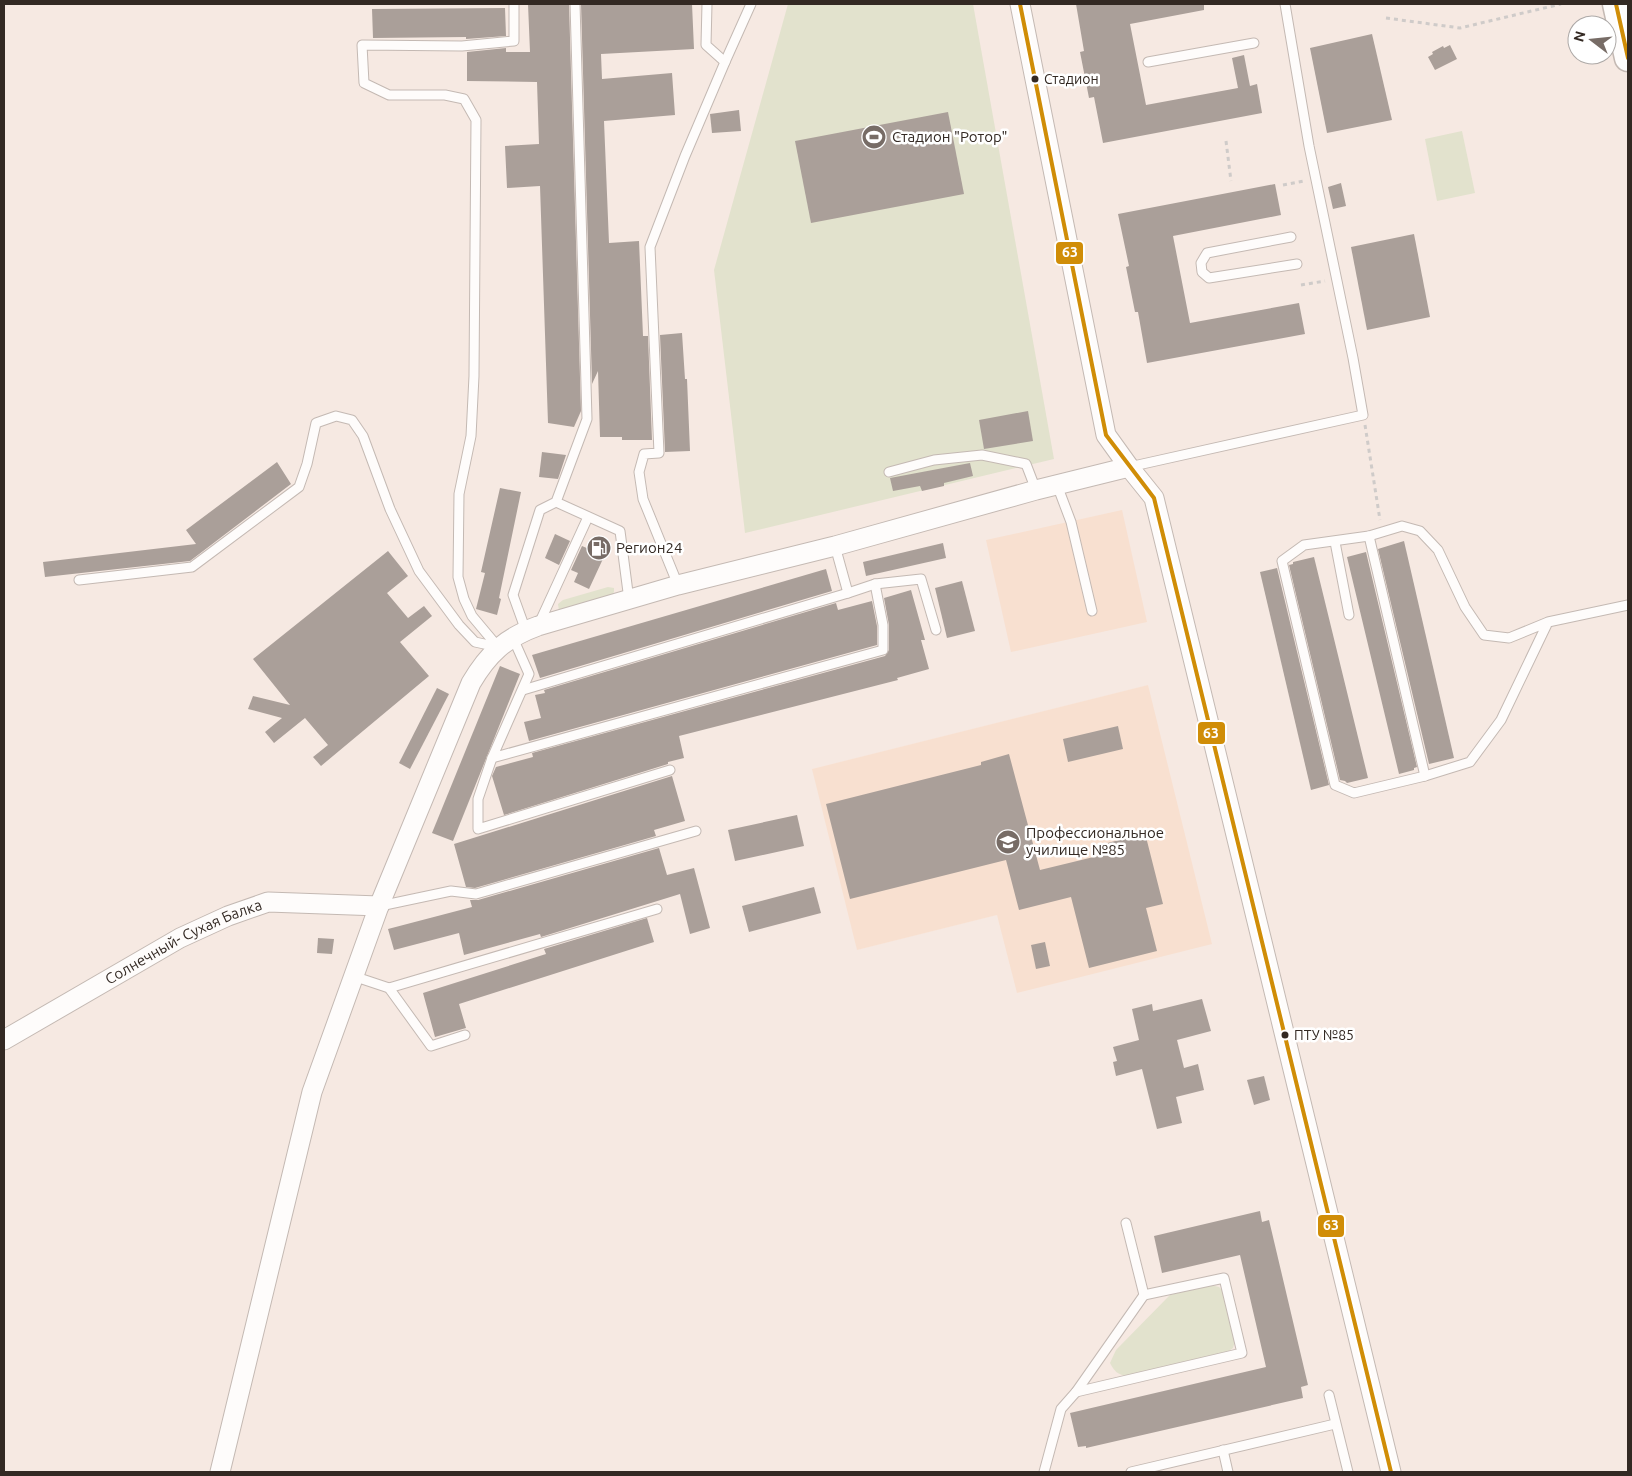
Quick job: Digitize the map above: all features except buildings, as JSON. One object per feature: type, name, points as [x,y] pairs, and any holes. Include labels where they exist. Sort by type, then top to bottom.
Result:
[{"type":"street","points":[[1020,4],[1106,435],[1129,468],[1154,498],[1391,1472]]},
{"type":"street","points":[[1616,4],[1628,58]]},
{"type":"street","points":[[220,1472],[312,1092],[379,906],[471,683],[482,664],[519,635],[678,585],[835,546],[1036,490],[1129,468]]},
{"type":"street","name":"Солнечный- Сухая Балка","points":[[4,1040],[180,938],[228,916],[268,902],[379,906]]},
{"type":"lane","points":[[514,4],[514,41],[462,46],[362,45],[364,83],[389,95],[445,94],[464,99],[476,120],[474,376],[471,436],[458,494],[458,577],[464,599],[472,616],[519,635]]},
{"type":"lane","points":[[575,4],[587,419],[556,502],[540,510],[513,595],[519,635],[530,674],[492,758],[478,799],[478,829],[670,770]]},
{"type":"lane","points":[[707,4],[706,45],[725,62]]},
{"type":"lane","points":[[678,585],[642,499],[639,472],[644,454],[658,453],[650,247],[685,156],[750,4]]},
{"type":"lane","points":[[1129,468],[1363,415],[1316,178],[1285,4]]},
{"type":"lane","points":[[1148,62],[1254,42]]},
{"type":"lane","points":[[1291,237],[1207,253],[1201,263],[1202,272],[1209,278],[1297,264]]},
{"type":"lane","points":[[79,580],[192,567],[299,487],[316,423],[336,416],[352,420],[363,436],[390,509],[419,571],[458,625],[475,642],[519,635]]},
{"type":"lane","points":[[888,472],[934,460],[982,455],[1026,464],[1036,490]]},
{"type":"lane","points":[[1057,485],[1071,522],[1092,612]]},
{"type":"lane","points":[[556,502],[620,531],[629,600]]},
{"type":"lane","points":[[519,635],[588,517]]},
{"type":"lane","points":[[1548,622],[1502,720],[1470,762],[1425,776],[1354,793],[1335,785],[1282,561],[1304,545],[1369,536],[1402,526],[1420,531],[1438,550],[1465,607],[1484,635],[1509,638],[1548,622],[1628,605]]},
{"type":"lane","points":[[1369,536],[1425,776]]},
{"type":"lane","points":[[1335,542],[1348,615]]},
{"type":"lane","points":[[835,546],[848,593]]},
{"type":"lane","points":[[523,690],[875,584],[920,579],[936,630]]},
{"type":"lane","points":[[492,758],[883,650],[883,625],[875,584]]},
{"type":"lane","points":[[379,906],[451,891],[476,894],[696,831]]},
{"type":"lane","points":[[353,976],[390,988],[657,909]]},
{"type":"lane","points":[[390,988],[431,1046],[465,1035]]},
{"type":"lane","points":[[1126,1223],[1144,1295]]},
{"type":"lane","points":[[1044,1472],[1061,1409],[1076,1392],[1144,1295],[1224,1278],[1242,1353],[1076,1392]]},
{"type":"lane","points":[[1329,1395],[1348,1472]]},
{"type":"lane","points":[[1131,1472],[1157,1469],[1223,1450],[1335,1424]]},
{"type":"lane","points":[[1223,1450],[1228,1472]]},
{"type":"path","points":[[1386,18],[1460,28],[1561,4]]},
{"type":"path","points":[[1226,141],[1231,182]]},
{"type":"path","points":[[1283,185],[1316,178]]},
{"type":"path","points":[[1301,285],[1336,279]]},
{"type":"path","points":[[1363,415],[1382,533]]},
{"type":"shaded area","points":[[1122,510],[1147,622],[1011,652],[986,540]]},
{"type":"shaded area","name":"Профессиональное училище №85","points":[[1148,685],[1212,944],[1017,993],[997,915],[857,950],[812,769]]},
{"type":"green space","name":"Стадион \"Ротор\"","points":[[788,4],[973,4],[1054,459],[745,533],[714,270]]},
{"type":"green space","points":[[1462,131],[1475,193],[1437,201],[1425,139]]},
{"type":"green space","points":[[608,587],[614,588],[612,595],[559,611],[558,604],[563,600]]},
{"type":"green space","points":[[1211,1285],[1219,1287],[1225,1293],[1235,1341],[1233,1348],[1226,1353],[1127,1376],[1119,1374],[1115,1370],[1110,1363],[1116,1350],[1170,1295]]},
{"type":"transit line","name":"63","points":[[1020,4],[1106,435],[1154,498],[1391,1472]]},
{"type":"transit line","name":"63","points":[[1616,4],[1628,58]]},
{"type":"place","name":"Стадион","points":[[1035,79]]},
{"type":"place","name":"Стадион \"Ротор\"","points":[[874,137]]},
{"type":"place","name":"Регион24","points":[[599,548]]},
{"type":"place","name":"Профессиональное училище №85","points":[[1008,842]]},
{"type":"place","name":"ПТУ №85","points":[[1285,1035]]}]
